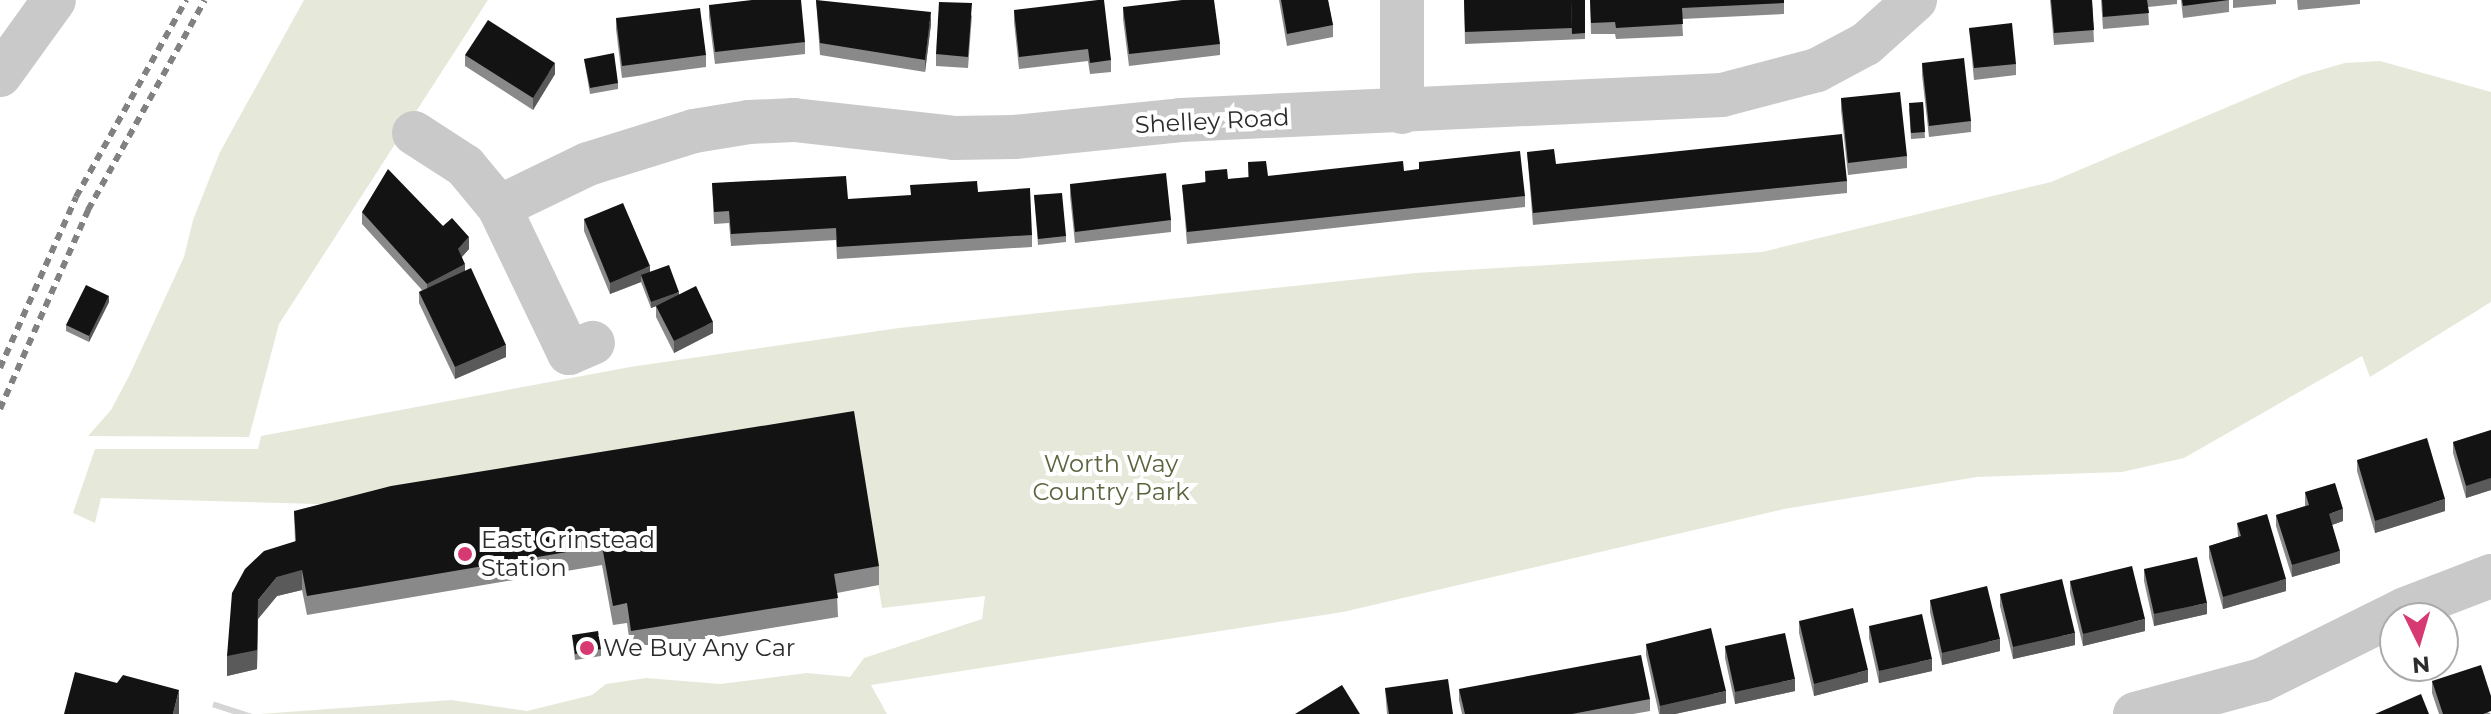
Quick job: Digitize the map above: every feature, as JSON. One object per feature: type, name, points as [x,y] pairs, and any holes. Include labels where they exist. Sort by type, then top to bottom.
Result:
[{"type":"street","points":[[0,75],[54,0]]},
{"type":"street","points":[[1402,0],[1402,112]]},
{"type":"street","name":"Shelley Road","points":[[499,207],[588,164],[694,131],[749,122],[794,120],[954,138],[1014,137],[1181,120],[1722,95],[1771,85],[1817,70],[1866,44],[1915,0]]},
{"type":"street","points":[[414,133],[465,166],[499,207],[569,353],[593,343]]},
{"type":"street","points":[[2135,714],[2262,680],[2405,609],[2491,576]]},
{"type":"green space","points":[[304,0],[488,0],[279,324],[249,437],[88,436],[111,410],[129,376],[184,257],[193,220],[220,152]]},
{"type":"green space","name":"Worth Way Country Park","points":[[2380,61],[2491,92],[2491,302],[2370,377],[2362,356],[2184,458],[2122,472],[1977,477],[1784,509],[1343,612],[871,685],[887,714],[260,714],[451,700],[527,711],[592,695],[606,684],[646,678],[720,684],[807,673],[850,677],[864,658],[982,619],[985,596],[882,608],[854,431],[391,506],[101,498],[95,523],[73,513],[95,449],[258,449],[261,436],[630,367],[899,328],[1416,273],[1762,252],[2051,182],[2303,75],[2345,63]]},
{"type":"building","points":[[752,0],[801,0],[805,42],[715,52],[709,5]]},
{"type":"building","points":[[816,0],[931,12],[925,60],[820,43]]},
{"type":"building","points":[[1104,0],[1111,60],[1090,63],[1088,49],[1019,57],[1014,10]]},
{"type":"building","points":[[1182,0],[1214,0],[1220,44],[1129,54],[1123,7]]},
{"type":"building","points":[[1281,0],[1328,0],[1333,25],[1287,34]]},
{"type":"building","points":[[1464,0],[1571,0],[1572,28],[1465,32]]},
{"type":"building","points":[[1571,0],[1585,0],[1585,33],[1572,34]]},
{"type":"building","points":[[1590,0],[1784,0],[1784,3],[1682,8],[1683,24],[1616,28],[1615,22],[1591,23]]},
{"type":"building","points":[[2051,0],[2092,0],[2094,30],[2054,33]]},
{"type":"building","points":[[2102,0],[2147,0],[2149,13],[2103,17]]},
{"type":"building","points":[[2182,0],[2229,0],[2183,6]]},
{"type":"building","points":[[939,2],[972,3],[968,57],[936,54]]},
{"type":"building","points":[[700,8],[706,55],[622,66],[616,18]]},
{"type":"building","points":[[488,20],[555,63],[533,98],[465,55]]},
{"type":"building","points":[[2012,23],[2016,64],[1974,68],[1969,28]]},
{"type":"building","points":[[614,53],[618,83],[590,88],[584,59]]},
{"type":"building","points":[[1964,58],[1971,121],[1929,126],[1922,63]]},
{"type":"building","points":[[1900,92],[1907,156],[1848,163],[1841,98]]},
{"type":"building","points":[[1923,102],[1925,132],[1911,133],[1909,103]]},
{"type":"building","points":[[1842,134],[1847,181],[1533,213],[1527,152],[1554,149],[1556,164]]},
{"type":"building","points":[[1520,151],[1525,196],[1187,232],[1182,185],[1206,182],[1205,171],[1227,169],[1228,179],[1249,177],[1248,162],[1266,161],[1268,176],[1403,161],[1404,171],[1419,169],[1419,162]]},
{"type":"building","points":[[388,169],[443,226],[452,218],[469,237],[458,249],[465,264],[427,284],[362,212]]},
{"type":"building","points":[[1166,173],[1171,220],[1075,232],[1070,184]]},
{"type":"building","points":[[846,176],[848,199],[911,195],[910,185],[977,181],[978,192],[1030,188],[1032,235],[837,247],[836,228],[731,234],[729,211],[714,212],[712,183]]},
{"type":"building","points":[[1062,193],[1066,236],[1038,239],[1034,195]]},
{"type":"building","points":[[623,203],[650,266],[610,283],[584,219]]},
{"type":"building","points":[[669,265],[679,292],[651,302],[641,275]]},
{"type":"building","points":[[471,268],[506,345],[455,367],[419,292]]},
{"type":"building","points":[[86,285],[109,296],[89,336],[66,325]]},
{"type":"building","points":[[696,286],[713,322],[674,341],[656,306]]},
{"type":"building","points":[[854,411],[879,566],[834,574],[838,598],[631,631],[627,603],[613,606],[602,546],[307,596],[302,570],[277,577],[258,600],[257,650],[227,656],[232,593],[245,569],[264,551],[296,541],[294,511],[391,486]]},
{"type":"building","points":[[2491,430],[2491,478],[2466,486],[2453,442]]},
{"type":"building","points":[[2427,438],[2445,499],[2375,521],[2357,460]]},
{"type":"building","points":[[2335,483],[2343,509],[2329,514],[2340,551],[2292,565],[2276,515],[2309,505],[2305,492]]},
{"type":"building","points":[[2267,514],[2286,579],[2223,597],[2209,546],[2241,536],[2237,523]]},
{"type":"building","points":[[2197,557],[2207,603],[2154,614],[2144,569]]},
{"type":"building","points":[[2132,566],[2145,619],[2083,634],[2070,581]]},
{"type":"building","points":[[2062,579],[2075,633],[2013,647],[2000,594]]},
{"type":"building","points":[[1987,586],[2000,639],[1942,653],[1930,600]]},
{"type":"building","points":[[1853,608],[1868,670],[1814,684],[1799,621]]},
{"type":"building","points":[[1922,614],[1932,659],[1879,671],[1869,626]]},
{"type":"building","points":[[1711,628],[1726,691],[1660,706],[1646,644]]},
{"type":"building","name":"We Buy Any Car","points":[[598,631],[601,649],[575,654],[572,635]]},
{"type":"building","points":[[1785,633],[1795,679],[1735,692],[1725,646]]},
{"type":"building","points":[[1641,655],[1650,699],[1572,714],[1465,714],[1459,689]]},
{"type":"building","points":[[2481,665],[2491,696],[2491,711],[2483,714],[2443,714],[2432,682],[2459,682],[2459,672]]},
{"type":"building","points":[[75,672],[117,683],[123,675],[179,690],[173,714],[64,714]]},
{"type":"building","points":[[1448,679],[1453,714],[1389,714],[1385,688]]},
{"type":"building","points":[[1342,685],[1360,714],[1295,714]]},
{"type":"building","points":[[2421,694],[2429,714],[2375,714]]},
{"type":"tunnel","points":[[233,714],[235,708]]},
{"type":"railway","points":[[0,368],[76,197],[186,0]]},
{"type":"railway","points":[[0,409],[88,210],[205,0]]},
{"type":"place","name":"East Grinstead Station","points":[[465,554]]},
{"type":"place","name":"We Buy Any Car","points":[[587,648]]}]
